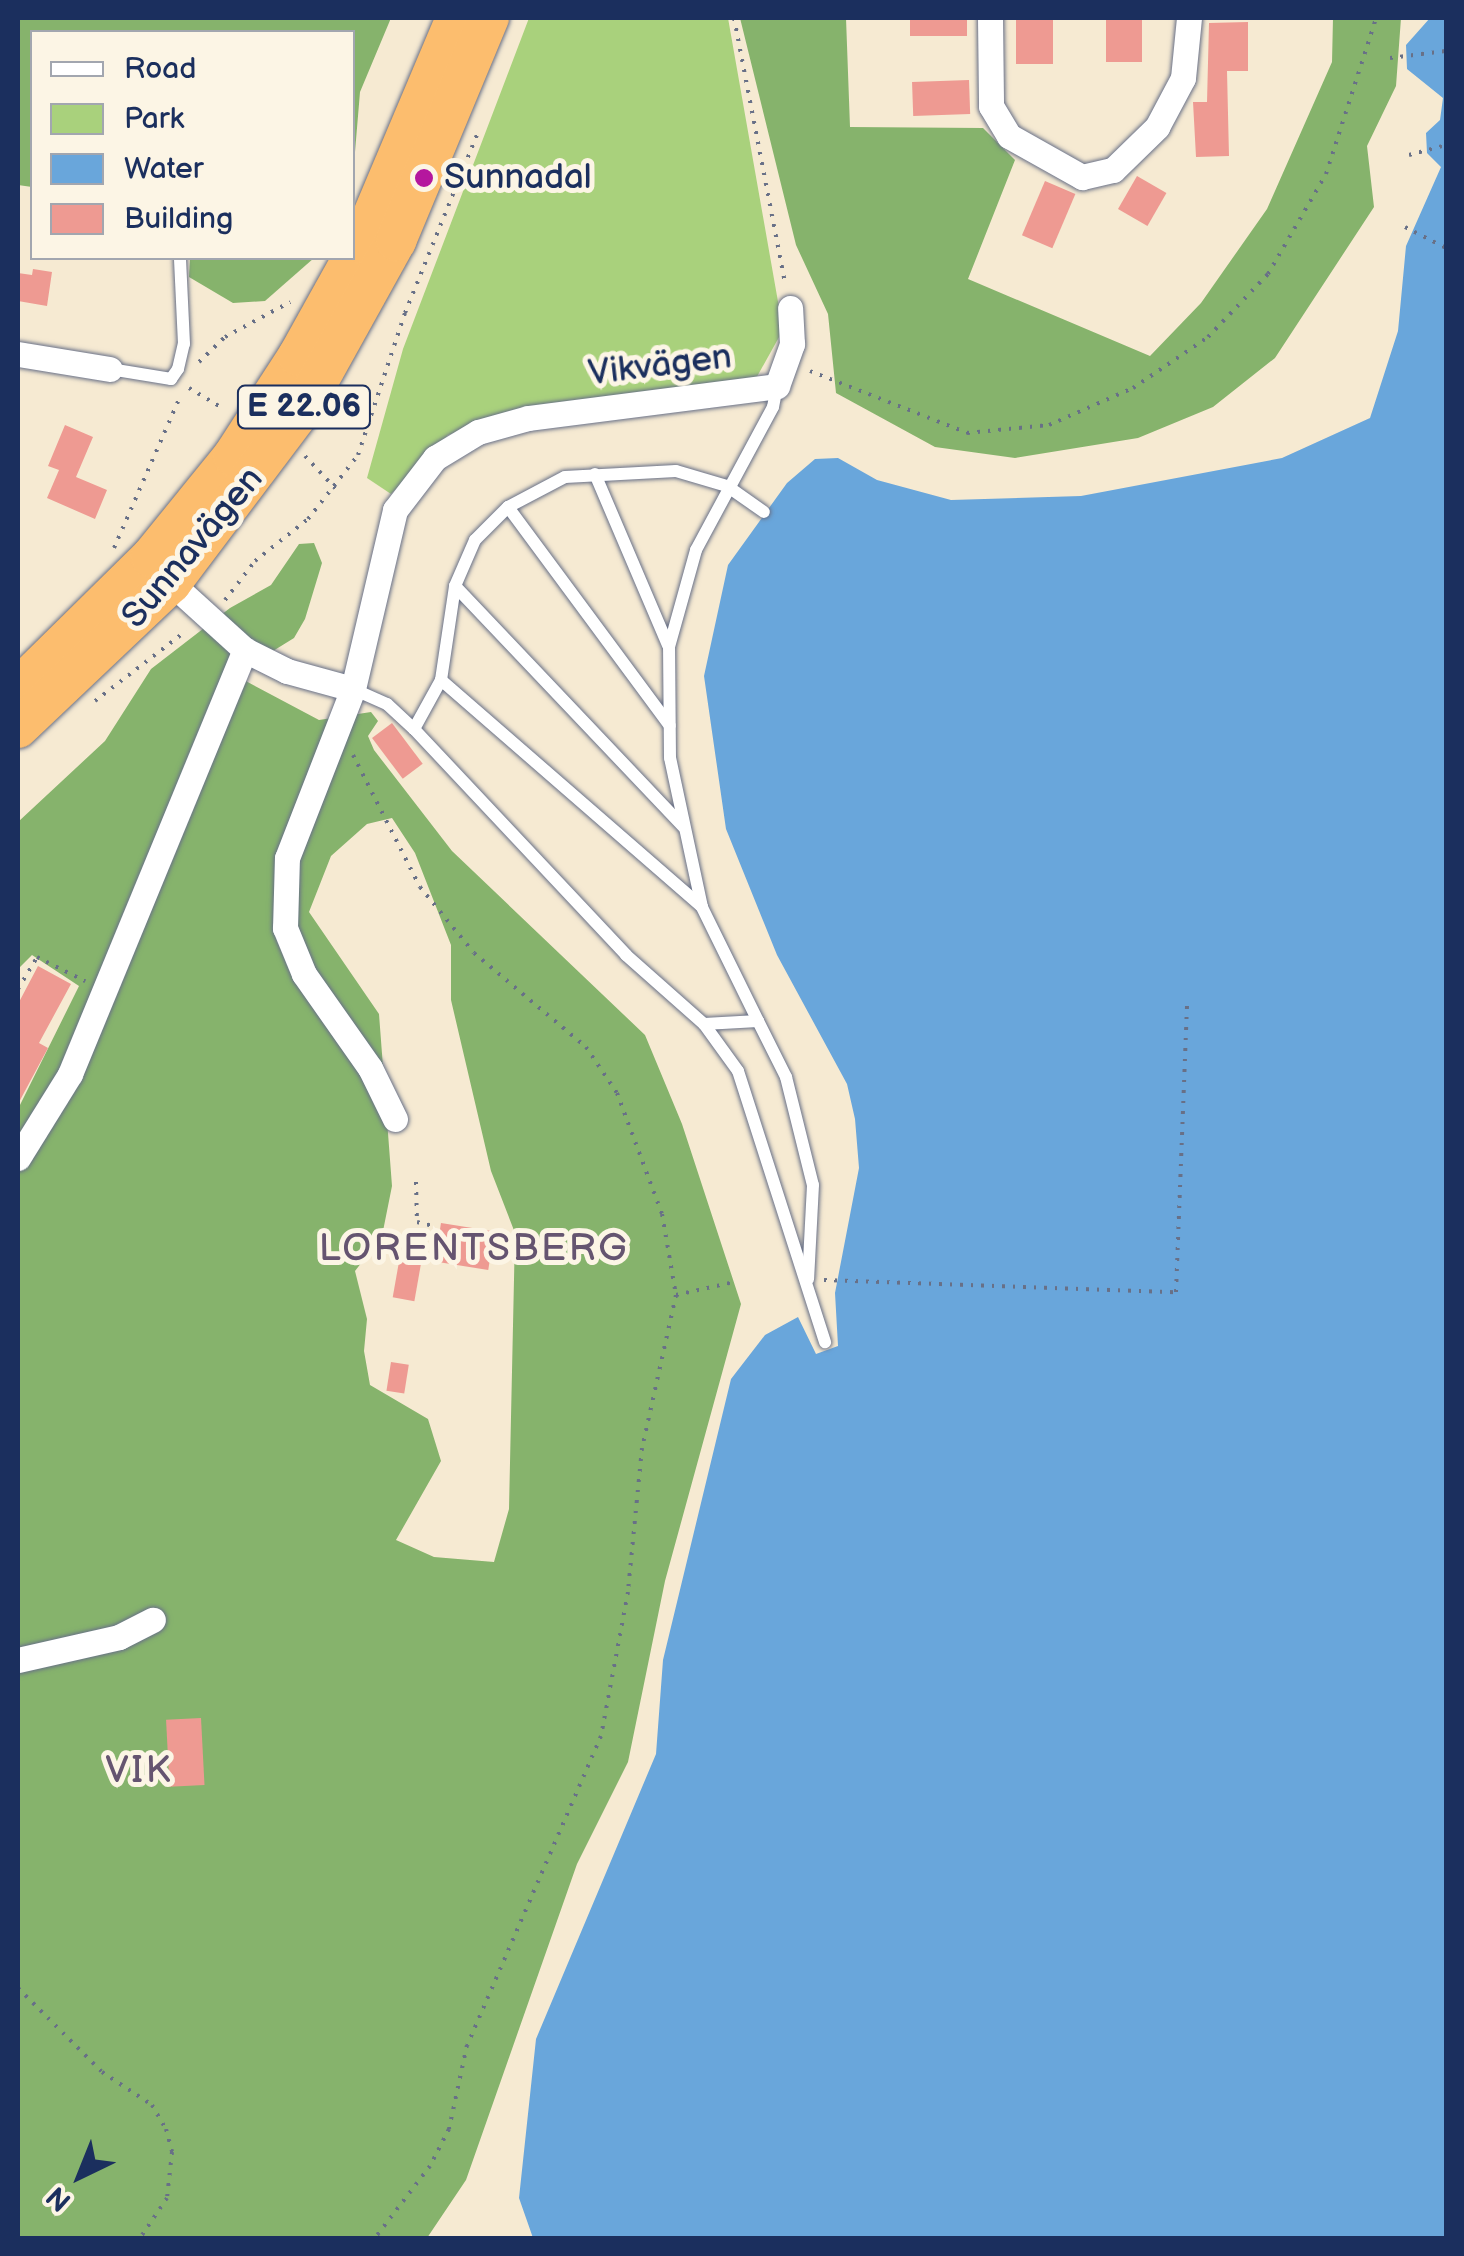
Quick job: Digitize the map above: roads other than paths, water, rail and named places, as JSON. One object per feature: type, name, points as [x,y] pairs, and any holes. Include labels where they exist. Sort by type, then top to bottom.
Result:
[{"type":"highway","name":"Sunnavägen","points":[[355,254],[456,18]]},
{"type":"highway","name":"Sunnavägen","points":[[18,728],[171,582],[240,498],[347,338],[424,178],[488,18]]},
{"type":"highway","name":"Sunnavägen","points":[[18,688],[151,558],[232,456],[298,356],[352,260]]},
{"type":"street","points":[[990,18],[992,106],[1000,121],[1009,136],[1082,177],[1113,170],[1157,127],[1183,78],[1189,18]]},
{"type":"street","points":[[782,375],[790,308]]},
{"type":"street","points":[[18,354],[110,369]]},
{"type":"street","name":"Vikvägen","points":[[394,1119],[370,1068],[304,974],[285,928],[287,858],[353,688],[388,524],[406,490],[449,446],[528,418],[782,375]]},
{"type":"street","points":[[171,582],[245,650],[287,671],[353,688]]},
{"type":"street","points":[[18,1158],[70,1074],[102,990],[144,906],[221,697],[245,650]]},
{"type":"street","points":[[18,1660],[120,1637],[154,1620]]},
{"type":"lane","points":[[110,369],[171,379],[178,370],[184,344],[180,260]]},
{"type":"lane","points":[[782,375],[773,408],[727,486],[696,550],[669,647],[671,727],[684,827],[702,907],[786,1076],[812,1185],[807,1286]]},
{"type":"lane","points":[[414,729],[441,680],[455,586],[475,540],[508,507],[565,477],[676,471],[727,486],[764,512]]},
{"type":"lane","points":[[595,474],[669,647]]},
{"type":"lane","points":[[508,507],[671,727]]},
{"type":"lane","points":[[455,586],[684,827]]},
{"type":"lane","points":[[441,680],[702,907]]},
{"type":"lane","points":[[353,688],[387,704],[414,729],[626,955],[704,1024],[738,1072],[826,1342]]},
{"type":"lane","points":[[704,1024],[758,1022]]},
{"type":"water","points":[[1430,18],[1446,18],[1446,2238],[533,2238],[519,2198],[536,2039],[656,1754],[663,1660],[731,1379],[765,1335],[798,1317],[816,1354],[838,1346],[835,1293],[859,1168],[847,1084],[777,955],[726,829],[704,676],[728,565],[787,483],[815,459],[838,458],[877,480],[951,500],[1081,496],[1282,458],[1370,418],[1398,331],[1406,246],[1441,167],[1427,153],[1426,133],[1440,120],[1443,98],[1407,69],[1406,45]]},
{"type":"place","name":"Sunnadal","points":[[424,178]]},
{"type":"district","name":"LORENTSBERG","points":[[474,1249]]},
{"type":"district","name":"VIK","points":[[139,1771]]}]
